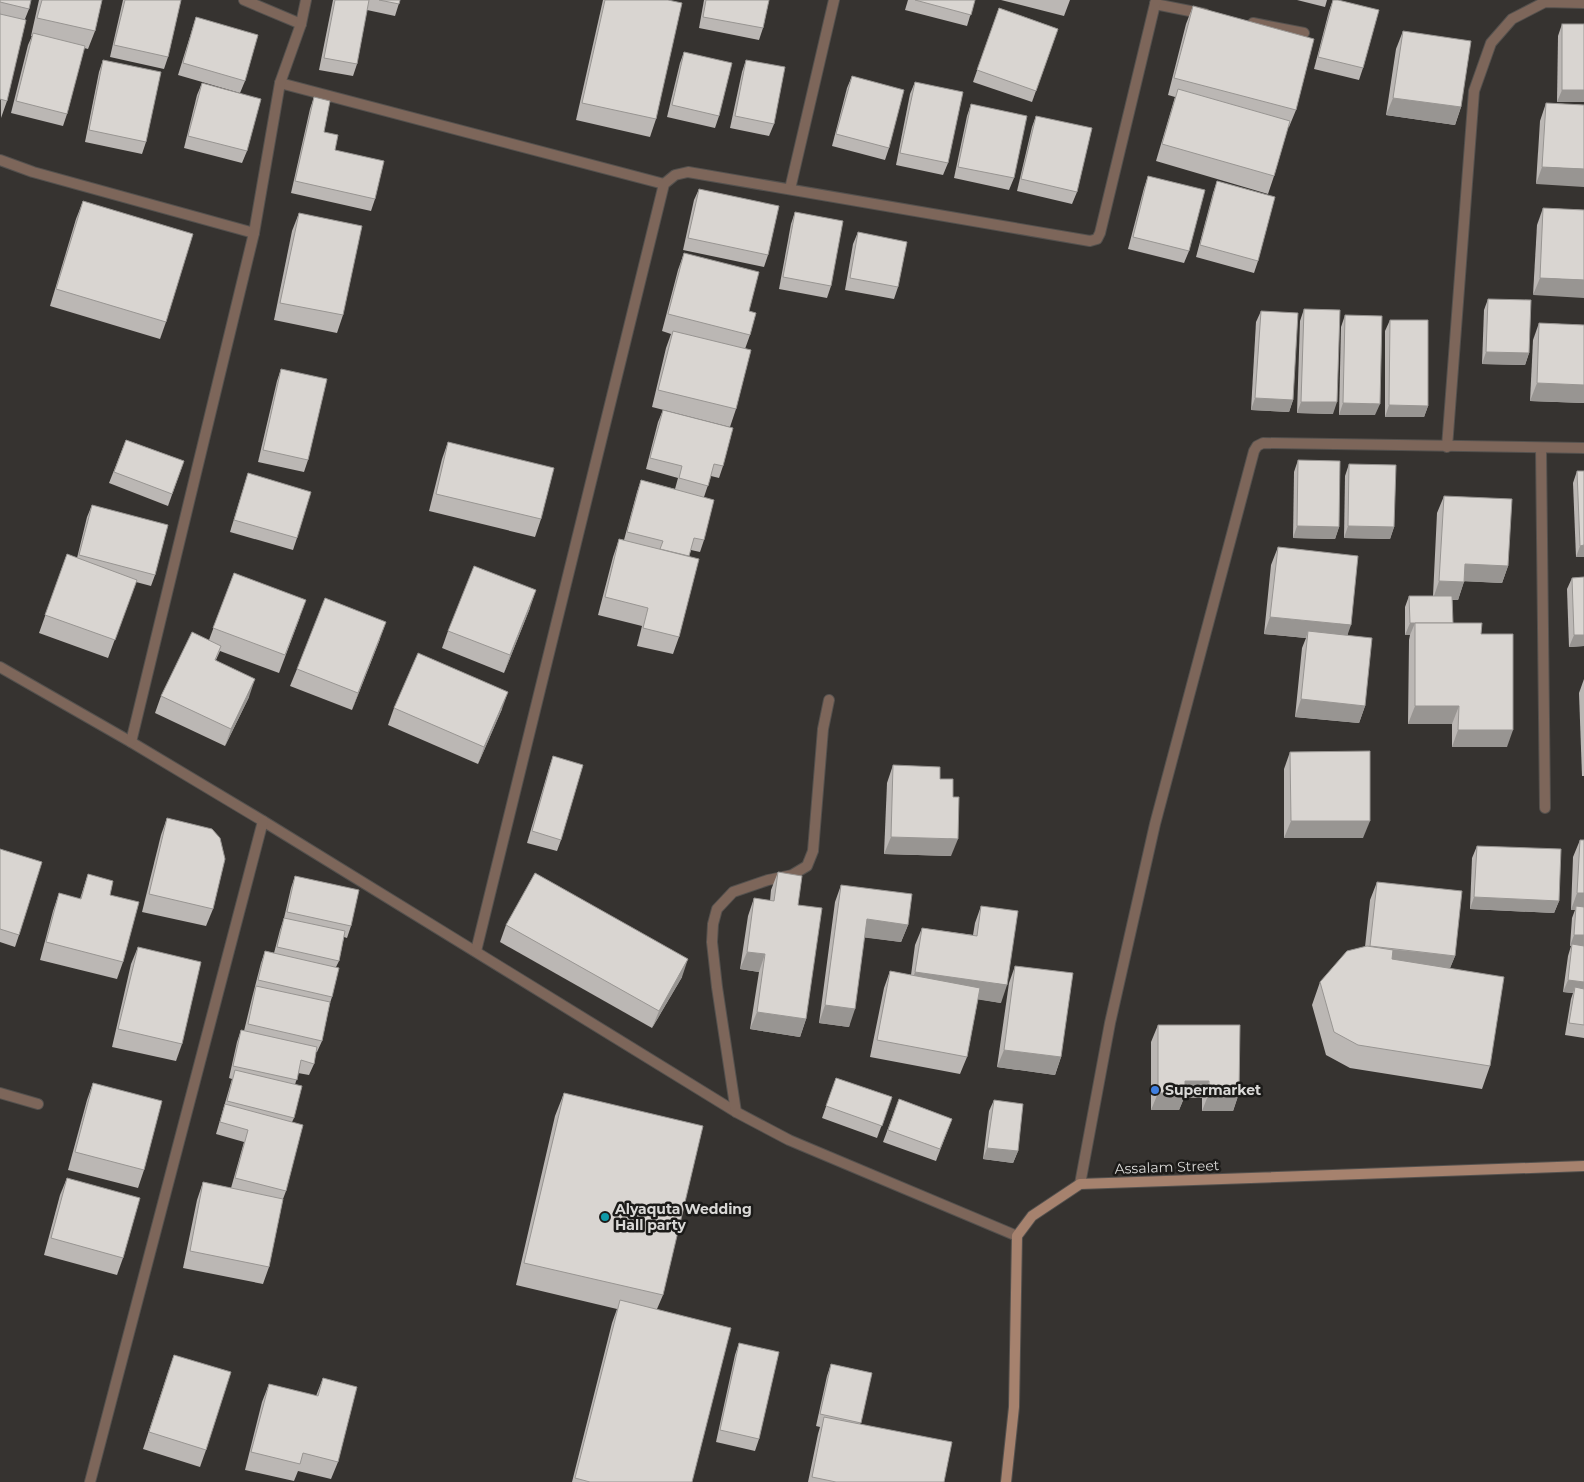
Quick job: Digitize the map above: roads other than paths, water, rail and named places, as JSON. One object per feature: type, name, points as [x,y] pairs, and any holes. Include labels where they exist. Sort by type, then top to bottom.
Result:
[{"type":"main road","name":"Assalam Street","points":[[1080,1184],[1584,1166]]},
{"type":"main road","points":[[1006,1482],[1014,1407],[1017,1236],[1032,1216],[1080,1184]]},
{"type":"street","points":[[244,0],[301,24]]},
{"type":"street","points":[[131,742],[254,234],[280,83],[301,24],[306,0]]},
{"type":"street","points":[[790,189],[834,0]]},
{"type":"street","points":[[476,951],[664,184],[675,175],[688,172],[1090,241],[1097,239],[1100,234],[1156,2],[1211,15]]},
{"type":"street","points":[[1447,447],[1474,91],[1491,43],[1512,19],[1545,2],[1584,3]]},
{"type":"street","points":[[1239,20],[1304,33]]},
{"type":"street","points":[[280,83],[664,184]]},
{"type":"street","points":[[0,160],[33,172],[254,234]]},
{"type":"street","points":[[1080,1184],[1110,1023],[1155,824],[1254,451],[1257,446],[1263,443],[1584,448]]},
{"type":"street","points":[[1541,448],[1545,808]]},
{"type":"street","points":[[0,667],[263,821],[736,1112],[789,1140],[1017,1236]]},
{"type":"street","points":[[736,1112],[717,987],[712,942],[713,924],[717,909],[733,892],[768,880],[792,875],[807,866],[813,851],[823,729],[829,700]]},
{"type":"street","points":[[90,1482],[263,821]]},
{"type":"street","points":[[0,1093],[38,1104]]},
{"type":"place","name":"Supermarket","points":[[1155,1090]]},
{"type":"place","name":"Alyaquta Wedding Hall party","points":[[605,1217]]}]
